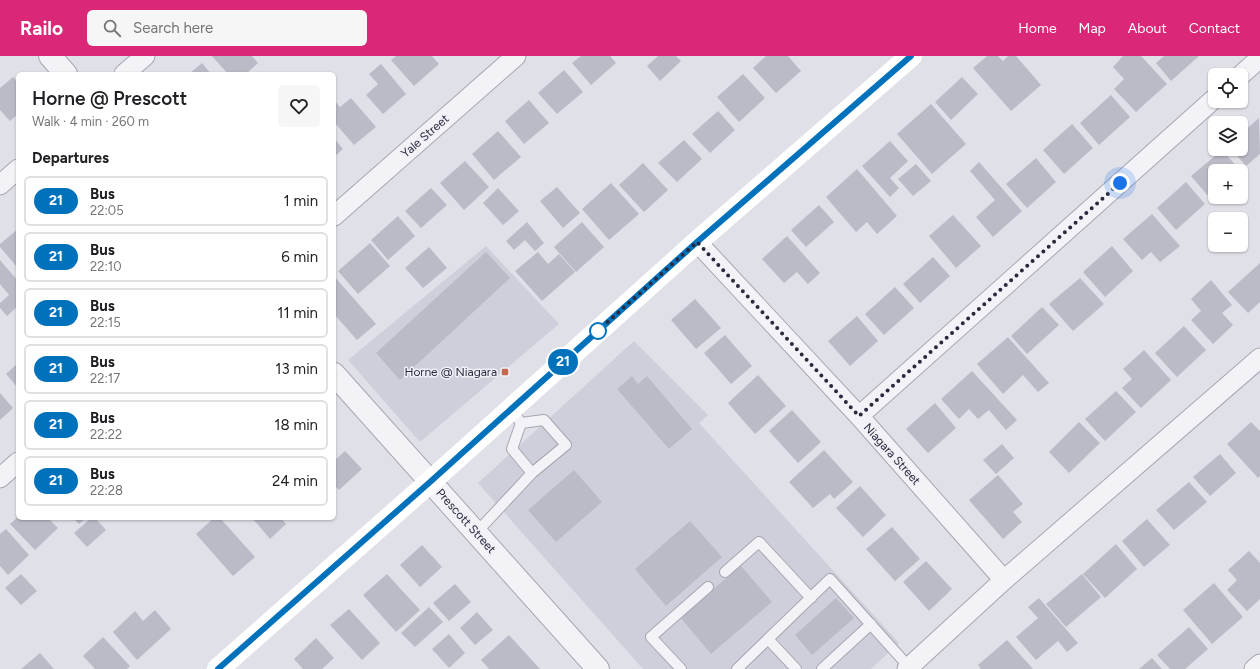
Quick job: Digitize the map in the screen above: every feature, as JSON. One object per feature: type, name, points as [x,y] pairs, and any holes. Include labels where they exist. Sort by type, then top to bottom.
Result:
[{"type":"main road","points":[[218,669],[430,482],[516,416],[697,242],[911,56]]},
{"type":"street","points":[[50,56],[64,72]]},
{"type":"street","points":[[126,72],[145,56]]},
{"type":"street","name":"Yale Street","points":[[336,214],[516,56]]},
{"type":"street","points":[[1248,69],[1260,58]]},
{"type":"street","points":[[859,416],[1208,104]]},
{"type":"street","points":[[0,185],[16,171]]},
{"type":"street","name":"Niagara Street","points":[[697,242],[859,416],[1004,580]]},
{"type":"street","points":[[908,668],[1004,580],[1260,358]]},
{"type":"street","name":"Prescott Street","points":[[336,376],[598,669]]},
{"type":"street","points":[[0,478],[16,464]]},
{"type":"street","points":[[1254,669],[1260,664]]},
{"type":"lane","points":[[476,533],[532,472],[566,445],[544,420],[516,416],[512,449],[532,472]]},
{"type":"lane","points":[[725,572],[759,542],[811,598]]},
{"type":"lane","points":[[737,669],[830,579],[908,668]]},
{"type":"lane","points":[[682,669],[651,637],[708,586]]},
{"type":"lane","points":[[822,669],[871,624]]},
{"type":"lane","points":[[768,639],[796,669]]},
{"type":"shaded area","points":[[486,246],[559,324],[420,442],[348,360]]},
{"type":"shaded area","points":[[634,341],[708,415],[699,423],[899,643],[871,669],[643,669],[478,483]]},
{"type":"building","points":[[212,56],[252,56],[258,63],[248,72],[226,72]]},
{"type":"building","points":[[396,56],[432,56],[439,64],[414,86],[391,60]]},
{"type":"building","points":[[581,56],[610,56],[616,63],[591,85],[572,63]]},
{"type":"building","points":[[658,56],[676,56],[681,61],[660,81],[647,66]]},
{"type":"building","points":[[766,56],[788,56],[801,71],[776,93],[753,68]]},
{"type":"building","points":[[987,56],[998,56],[1003,61],[1008,56],[1016,56],[1041,85],[1011,111],[973,68]]},
{"type":"building","points":[[1123,56],[1141,56],[1167,84],[1136,112],[1114,89],[1124,79],[1113,67]]},
{"type":"building","points":[[1164,56],[1199,56],[1171,81],[1156,63]]},
{"type":"building","points":[[202,63],[209,72],[191,72]]},
{"type":"building","points":[[381,64],[406,94],[383,114],[366,95],[378,84],[369,74]]},
{"type":"building","points":[[564,70],[583,92],[557,114],[538,93]]},
{"type":"building","points":[[743,74],[765,98],[739,122],[717,97]]},
{"type":"building","points":[[13,77],[16,81],[16,116],[10,121],[0,110],[0,88]]},
{"type":"building","points":[[962,77],[978,94],[951,120],[935,102]]},
{"type":"building","points":[[1111,95],[1130,117],[1099,145],[1080,123]]},
{"type":"building","points":[[351,98],[376,127],[354,145],[336,124],[336,102],[340,107]]},
{"type":"building","points":[[529,100],[549,123],[524,144],[505,121]]},
{"type":"building","points":[[931,104],[966,144],[932,174],[897,134]]},
{"type":"building","points":[[718,111],[735,130],[710,153],[692,134]]},
{"type":"building","points":[[1259,118],[1260,154],[1248,164],[1244,164],[1237,156],[1248,156],[1248,128]]},
{"type":"building","points":[[1072,124],[1093,148],[1064,174],[1043,150]]},
{"type":"building","points":[[498,131],[521,157],[494,180],[472,154]]},
{"type":"building","points":[[336,140],[343,149],[336,155]]},
{"type":"building","points":[[684,140],[702,159],[677,182],[658,163]]},
{"type":"building","points":[[890,141],[908,161],[890,178],[899,188],[890,197],[862,166]]},
{"type":"building","points":[[1215,156],[1227,156],[1235,164],[1208,164],[1208,196],[1191,176]]},
{"type":"building","points":[[1036,158],[1056,182],[1027,208],[1006,184]]},
{"type":"building","points":[[465,161],[489,187],[464,210],[440,183]]},
{"type":"building","points":[[979,162],[1022,211],[993,237],[976,217],[995,200],[970,171]]},
{"type":"building","points":[[643,163],[668,190],[644,212],[619,185]]},
{"type":"building","points":[[916,164],[931,181],[913,196],[898,179]]},
{"type":"building","points":[[857,169],[897,216],[877,234],[867,222],[856,232],[826,197]]},
{"type":"building","points":[[1186,182],[1205,204],[1176,230],[1157,208]]},
{"type":"building","points":[[611,183],[639,214],[609,240],[582,209]]},
{"type":"building","points":[[557,187],[580,213],[563,228],[540,201]]},
{"type":"building","points":[[431,188],[447,205],[421,228],[405,211]]},
{"type":"building","points":[[498,188],[519,211],[503,225],[483,203]]},
{"type":"building","points":[[819,205],[834,222],[806,247],[791,230]]},
{"type":"building","points":[[1152,214],[1180,246],[1160,262],[1151,252],[1142,260],[1123,239]]},
{"type":"building","points":[[953,215],[981,246],[956,268],[929,236]]},
{"type":"building","points":[[398,216],[415,236],[388,260],[371,240]]},
{"type":"building","points":[[527,222],[544,243],[535,251],[525,240],[514,250],[506,241]]},
{"type":"building","points":[[582,222],[604,247],[576,272],[554,247]]},
{"type":"building","points":[[16,231],[16,266],[0,247],[0,244]]},
{"type":"building","points":[[787,236],[820,273],[808,284],[797,272],[784,283],[762,259]]},
{"type":"building","points":[[370,243],[390,266],[358,294],[338,271]]},
{"type":"building","points":[[1112,246],[1133,271],[1105,297],[1083,272]]},
{"type":"building","points":[[429,247],[447,268],[423,288],[405,268]]},
{"type":"building","points":[[486,252],[510,278],[400,380],[376,353]]},
{"type":"building","points":[[538,252],[548,264],[559,254],[575,272],[542,301],[515,271]]},
{"type":"building","points":[[933,257],[950,276],[920,303],[903,284]]},
{"type":"building","points":[[0,260],[16,279],[16,308],[7,316],[0,308],[0,303],[9,295],[0,284]]},
{"type":"building","points":[[1260,263],[1260,302],[1248,313],[1228,292]]},
{"type":"building","points":[[336,278],[376,324],[357,340],[336,316]]},
{"type":"building","points":[[1080,278],[1104,304],[1073,331],[1049,304]]},
{"type":"building","points":[[1211,280],[1232,305],[1222,313],[1233,325],[1213,344],[1191,320],[1201,311],[1191,299]]},
{"type":"building","points":[[895,287],[914,308],[884,335],[865,314]]},
{"type":"building","points":[[695,299],[721,328],[696,349],[671,320]]},
{"type":"building","points":[[1042,307],[1059,325],[1027,354],[1011,336]]},
{"type":"building","points":[[857,316],[878,341],[850,366],[828,341]]},
{"type":"building","points":[[1184,326],[1206,350],[1177,377],[1155,353]]},
{"type":"building","points":[[725,335],[752,366],[731,384],[704,353]]},
{"type":"building","points":[[1008,337],[1049,383],[1038,392],[1023,375],[1003,394],[977,364]]},
{"type":"building","points":[[1144,350],[1171,380],[1141,408],[1122,388],[1132,379],[1123,369]]},
{"type":"building","points":[[16,365],[16,386],[6,374]]},
{"type":"building","points":[[972,371],[1017,420],[1006,430],[989,410],[978,419],[969,409],[959,419],[941,399]]},
{"type":"building","points":[[758,375],[786,406],[755,434],[728,403]]},
{"type":"building","points":[[632,376],[638,384],[647,376],[692,429],[669,449],[617,389]]},
{"type":"building","points":[[1116,391],[1136,412],[1105,441],[1085,419]]},
{"type":"building","points":[[0,393],[13,408],[0,420]]},
{"type":"building","points":[[935,403],[956,428],[928,453],[906,429]]},
{"type":"building","points":[[792,410],[821,442],[798,463],[769,431]]},
{"type":"building","points":[[1079,422],[1100,443],[1069,473],[1049,452]]},
{"type":"building","points":[[1251,422],[1260,431],[1260,476],[1258,478],[1227,444]]},
{"type":"building","points":[[1002,444],[1014,458],[996,474],[983,460]]},
{"type":"building","points":[[824,450],[853,482],[834,499],[830,494],[813,508],[789,482]]},
{"type":"building","points":[[345,451],[362,469],[339,490],[336,487],[336,459]]},
{"type":"building","points":[[1220,454],[1236,473],[1210,496],[1193,477]]},
{"type":"building","points":[[574,470],[602,502],[556,542],[528,510]]},
{"type":"building","points":[[998,475],[1023,504],[1013,512],[1022,522],[1003,539],[969,500]]},
{"type":"building","points":[[1189,482],[1207,502],[1174,530],[1156,510]]},
{"type":"building","points":[[860,486],[886,515],[863,537],[836,508]]},
{"type":"building","points":[[16,519],[16,520],[50,520],[58,528],[35,550],[10,524]]},
{"type":"building","points":[[1147,519],[1170,545],[1144,567],[1122,541]]},
{"type":"building","points":[[75,520],[84,520],[79,524]]},
{"type":"building","points":[[89,520],[97,520],[106,530],[87,547],[74,533]]},
{"type":"building","points":[[212,520],[222,520],[255,557],[233,576],[196,534]]},
{"type":"building","points":[[254,520],[283,520],[286,524],[270,539]]},
{"type":"building","points":[[690,521],[722,557],[666,606],[635,569]]},
{"type":"building","points":[[892,527],[920,559],[895,581],[866,549]]},
{"type":"building","points":[[6,529],[29,555],[8,575],[0,566],[0,534]]},
{"type":"building","points":[[1116,544],[1137,569],[1105,598],[1083,574]]},
{"type":"building","points":[[422,545],[442,567],[420,587],[400,565]]},
{"type":"building","points":[[1249,551],[1260,563],[1260,599],[1247,611],[1227,590],[1237,580],[1228,570]]},
{"type":"building","points":[[926,561],[952,589],[929,611],[903,582]]},
{"type":"building","points":[[741,566],[772,602],[711,654],[680,617]]},
{"type":"building","points":[[21,574],[37,591],[21,605],[5,588]]},
{"type":"building","points":[[387,574],[420,610],[396,632],[363,595]]},
{"type":"building","points":[[1082,574],[1101,597],[1066,627],[1046,604]]},
{"type":"building","points":[[1214,583],[1243,617],[1212,644],[1183,610]]},
{"type":"building","points":[[455,584],[471,602],[449,621],[433,603]]},
{"type":"building","points":[[836,598],[854,618],[812,655],[795,635]]},
{"type":"building","points":[[1039,598],[1078,643],[1067,652],[1058,641],[1036,660],[1016,637],[1038,618],[1028,607]]},
{"type":"building","points":[[429,607],[443,622],[415,647],[401,633]]},
{"type":"building","points":[[349,609],[380,643],[362,660],[330,625]]},
{"type":"building","points":[[155,610],[171,629],[137,660],[113,632],[135,611],[143,621]]},
{"type":"building","points":[[477,612],[493,630],[475,645],[460,628]]},
{"type":"building","points":[[1189,627],[1208,649],[1185,669],[1170,669],[1157,655]]},
{"type":"building","points":[[449,634],[465,653],[449,668],[432,649]]},
{"type":"building","points":[[509,635],[540,669],[489,669],[481,660]]},
{"type":"building","points":[[103,637],[130,666],[127,669],[95,669],[83,656]]},
{"type":"building","points":[[316,638],[334,658],[322,669],[303,669],[294,659]]},
{"type":"building","points":[[1007,640],[1033,669],[981,669],[978,665]]},
{"type":"building","points":[[40,653],[54,669],[21,669]]},
{"type":"building","points":[[1152,658],[1162,669],[1139,669]]},
{"type":"bus line","name":"21","points":[[218,669],[430,482],[697,242],[911,56]]},
{"type":"place","name":"Horne @ Niagara","points":[[505,372]]},
{"type":"route","points":[[598,331],[592,336],[697,242],[859,416],[1120,183]]}]
